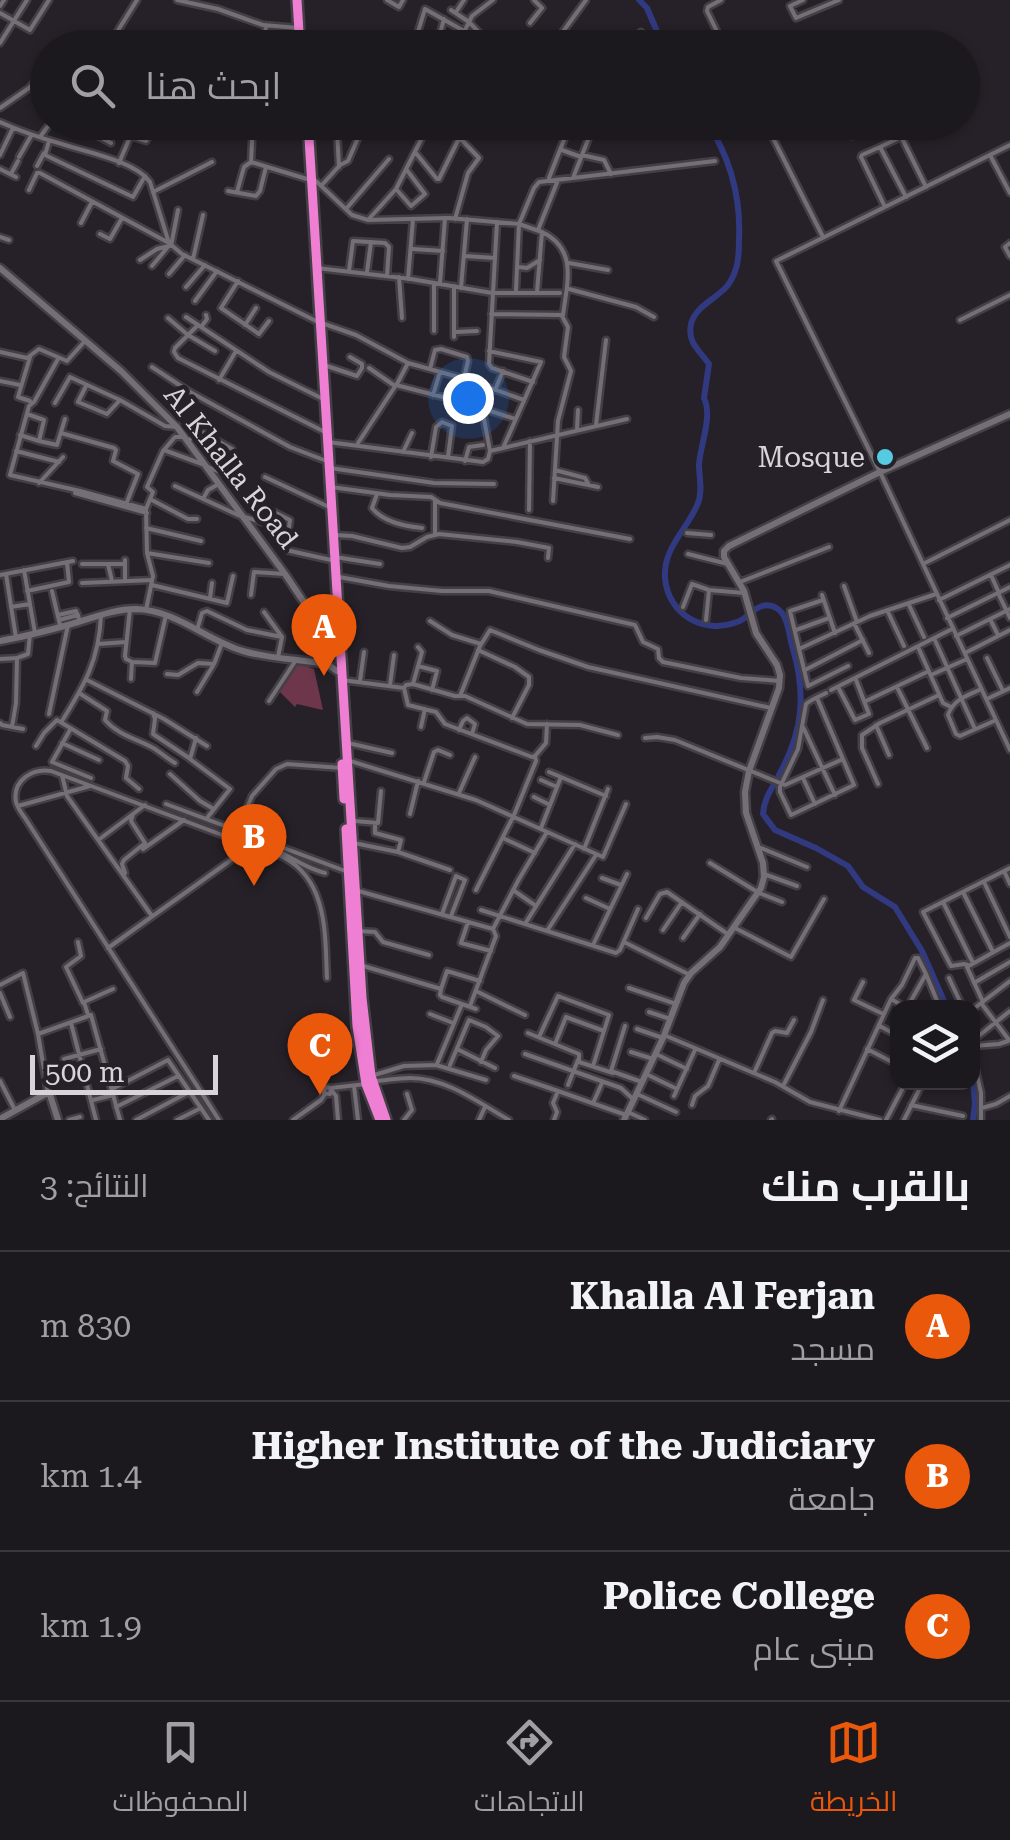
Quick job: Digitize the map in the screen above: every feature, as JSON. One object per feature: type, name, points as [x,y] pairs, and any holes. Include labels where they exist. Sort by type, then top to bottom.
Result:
[{"type":"highway","points":[[298,28],[299,0]]},
{"type":"highway","points":[[299,0],[301,30]]},
{"type":"highway","points":[[307,140],[325,438]]},
{"type":"highway","points":[[310,179],[321,398],[333,536],[334,622],[351,820],[350,869]]},
{"type":"highway","points":[[327,464],[350,869],[370,1081]]},
{"type":"highway","points":[[353,888],[357,1026],[383,1120]]},
{"type":"street","points":[[0,43],[27,0]]},
{"type":"street","points":[[0,13],[30,30],[49,0]]},
{"type":"street","points":[[118,30],[136,0]]},
{"type":"street","points":[[177,0],[266,25],[298,28]]},
{"type":"street","points":[[218,9],[220,0]]},
{"type":"street","points":[[387,0],[400,7],[404,0]]},
{"type":"street","points":[[464,0],[453,11],[475,30]]},
{"type":"street","points":[[419,30],[425,9],[464,30],[474,14],[493,0]]},
{"type":"street","points":[[530,23],[542,8],[534,0]]},
{"type":"street","points":[[564,30],[586,0]]},
{"type":"street","points":[[716,30],[707,10],[721,0]]},
{"type":"street","points":[[803,0],[790,6],[797,18],[839,0]]},
{"type":"street","points":[[441,30],[444,19]]},
{"type":"street","points":[[266,25],[266,30]]},
{"type":"street","points":[[0,108],[30,87]]},
{"type":"street","points":[[0,122],[30,133]]},
{"type":"street","points":[[0,155],[13,128]]},
{"type":"street","points":[[0,169],[14,175],[30,138]]},
{"type":"street","points":[[37,166],[49,140],[146,176],[170,245]]},
{"type":"street","points":[[106,140],[111,143]]},
{"type":"street","points":[[119,163],[129,140]]},
{"type":"street","points":[[251,162],[252,140]]},
{"type":"street","points":[[337,140],[339,167]]},
{"type":"street","points":[[321,186],[348,161],[357,140]]},
{"type":"street","points":[[368,220],[396,189],[421,140]]},
{"type":"street","points":[[415,152],[438,179],[459,140]]},
{"type":"street","points":[[455,218],[468,173],[479,158],[462,140]]},
{"type":"street","points":[[548,181],[565,140]]},
{"type":"street","points":[[574,178],[588,140]]},
{"type":"street","points":[[774,140],[824,237]]},
{"type":"street","points":[[886,207],[861,157],[893,140]]},
{"type":"street","points":[[903,140],[926,186]]},
{"type":"street","points":[[1010,145],[776,261],[1010,750]]},
{"type":"street","points":[[880,146],[906,196]]},
{"type":"street","points":[[561,149],[604,160],[611,174]]},
{"type":"street","points":[[44,153],[133,198],[146,176]]},
{"type":"street","points":[[990,155],[1010,193]]},
{"type":"street","points":[[346,210],[388,160]]},
{"type":"street","points":[[516,292],[519,224],[536,184],[714,160]]},
{"type":"street","points":[[153,192],[212,162]]},
{"type":"street","points":[[251,162],[310,179],[356,218],[455,218],[519,224],[557,240],[568,263],[562,316],[568,328],[564,356],[571,371],[560,411],[552,501]]},
{"type":"street","points":[[237,192],[244,167],[251,162]]},
{"type":"street","points":[[228,190],[252,197],[258,194],[266,168]]},
{"type":"street","points":[[396,189],[412,206],[425,194],[406,170]]},
{"type":"street","points":[[29,190],[40,172],[194,260],[318,322],[356,335],[408,363],[464,378],[470,382],[466,403]]},
{"type":"street","points":[[538,292],[540,231],[558,180]]},
{"type":"street","points":[[81,223],[92,202]]},
{"type":"street","points":[[152,266],[170,245],[178,210]]},
{"type":"street","points":[[194,260],[203,215]]},
{"type":"street","points":[[100,234],[110,238],[122,218]]},
{"type":"street","points":[[434,330],[445,218]]},
{"type":"street","points":[[408,279],[413,219]]},
{"type":"street","points":[[462,288],[467,220]]},
{"type":"street","points":[[497,222],[489,364],[532,382]]},
{"type":"street","points":[[0,237],[8,240]]},
{"type":"street","points":[[349,271],[353,241],[371,242],[389,245],[387,276]]},
{"type":"street","points":[[367,274],[371,242]]},
{"type":"street","points":[[1010,244],[1005,248],[1010,256]]},
{"type":"street","points":[[140,260],[170,245]]},
{"type":"street","points":[[410,249],[443,251]]},
{"type":"street","points":[[169,274],[185,255]]},
{"type":"street","points":[[464,256],[495,258]]},
{"type":"street","points":[[516,267],[527,268],[540,260]]},
{"type":"street","points":[[568,263],[608,270]]},
{"type":"street","points":[[186,287],[205,265]]},
{"type":"street","name":"Al Khalla Road","points":[[0,268],[121,371],[177,427],[286,574],[336,650]]},
{"type":"street","points":[[317,268],[492,293],[560,293]]},
{"type":"street","points":[[195,300],[217,271]]},
{"type":"street","points":[[399,278],[402,318]]},
{"type":"street","points":[[238,281],[220,306],[259,334],[269,321]]},
{"type":"street","points":[[454,286],[454,335],[476,331]]},
{"type":"street","points":[[566,288],[654,317]]},
{"type":"street","points":[[960,320],[1010,296]]},
{"type":"street","points":[[245,324],[256,308]]},
{"type":"street","points":[[491,314],[562,316]]},
{"type":"street","points":[[206,315],[175,348],[175,355],[325,438],[483,462],[490,452],[482,408]]},
{"type":"street","points":[[186,316],[269,372],[321,398]]},
{"type":"street","points":[[168,318],[215,351]]},
{"type":"street","points":[[34,402],[19,398],[30,357],[39,349],[67,361],[85,340]]},
{"type":"street","points":[[596,425],[606,340]]},
{"type":"street","points":[[430,369],[438,348],[468,359],[464,378]]},
{"type":"street","points":[[219,380],[236,351]]},
{"type":"street","points":[[490,351],[540,360],[503,448]]},
{"type":"street","points":[[0,352],[30,357]]},
{"type":"street","points":[[323,366],[357,376],[362,364],[350,357]]},
{"type":"street","points":[[58,358],[29,406],[10,475],[146,511]]},
{"type":"street","points":[[358,444],[408,363]]},
{"type":"street","points":[[152,367],[190,392],[327,464],[434,483],[494,484]]},
{"type":"street","points":[[369,368],[396,386],[515,419]]},
{"type":"street","points":[[433,395],[440,372]]},
{"type":"street","points":[[495,390],[503,372]]},
{"type":"street","points":[[55,403],[69,377],[171,428],[177,427]]},
{"type":"street","points":[[0,380],[22,385]]},
{"type":"street","points":[[87,384],[78,402],[91,409],[105,415],[120,400]]},
{"type":"street","points":[[482,385],[524,400]]},
{"type":"street","points":[[578,410],[578,429]]},
{"type":"street","points":[[27,414],[44,420],[38,441]]},
{"type":"street","points":[[626,1116],[684,983],[732,931],[759,893],[764,873],[745,807],[745,792],[780,680],[777,665],[756,633],[744,593],[723,554],[729,546],[880,472],[1010,414]]},
{"type":"street","points":[[20,435],[57,445],[65,419]]},
{"type":"street","points":[[490,452],[627,419]]},
{"type":"street","points":[[431,457],[436,427],[442,422],[452,426],[448,459]]},
{"type":"street","points":[[146,610],[152,583],[146,511],[154,492],[147,487],[164,450],[175,437],[186,439],[200,431],[232,449]]},
{"type":"street","points":[[61,433],[116,449],[113,461],[138,474],[126,505]]},
{"type":"street","points":[[403,452],[412,433]]},
{"type":"street","points":[[529,510],[530,441]]},
{"type":"street","points":[[466,461],[468,446],[483,445]]},
{"type":"street","points":[[164,450],[229,476],[237,466]]},
{"type":"street","points":[[16,451],[61,459],[39,483]]},
{"type":"street","points":[[555,470],[586,478],[589,485]]},
{"type":"street","points":[[266,478],[328,506]]},
{"type":"street","points":[[554,478],[598,487]]},
{"type":"street","points":[[203,499],[208,490],[220,483]]},
{"type":"street","points":[[175,486],[243,516],[288,530]]},
{"type":"street","points":[[330,487],[431,498],[440,504],[630,539]]},
{"type":"street","points":[[75,493],[126,505]]},
{"type":"street","points":[[377,494],[372,508],[376,513],[422,528]]},
{"type":"street","points":[[150,499],[198,519]]},
{"type":"street","points":[[435,500],[435,535]]},
{"type":"street","points":[[270,510],[289,518],[286,550],[380,564]]},
{"type":"street","points":[[923,564],[1010,520]]},
{"type":"street","points":[[146,528],[201,541]]},
{"type":"street","points":[[687,533],[710,535]]},
{"type":"street","points":[[333,536],[346,535],[402,548],[435,535],[503,540],[548,548],[548,558]]},
{"type":"street","points":[[739,583],[829,547]]},
{"type":"street","points":[[148,553],[209,564]]},
{"type":"street","points":[[688,554],[728,564]]},
{"type":"street","points":[[16,638],[3,575],[70,561],[69,582],[28,591]]},
{"type":"street","points":[[82,564],[124,562],[125,581]]},
{"type":"street","points":[[108,564],[112,581]]},
{"type":"street","points":[[799,649],[856,622],[908,603],[938,597],[1010,565]]},
{"type":"street","points":[[0,659],[28,654],[32,634],[24,570]]},
{"type":"street","points":[[251,595],[254,572],[286,574]]},
{"type":"street","points":[[991,574],[1010,618]]},
{"type":"street","points":[[82,583],[152,583],[228,602],[233,576]]},
{"type":"street","points":[[336,577],[442,591],[483,590],[572,609],[635,625],[640,638],[658,649],[663,662],[741,678],[780,680]]},
{"type":"street","points":[[210,612],[212,583]]},
{"type":"street","points":[[683,608],[691,585],[744,593]]},
{"type":"street","points":[[844,586],[869,653]]},
{"type":"street","points":[[947,618],[1010,587]]},
{"type":"street","points":[[706,620],[710,590]]},
{"type":"street","points":[[48,714],[61,622],[52,591]]},
{"type":"street","points":[[835,634],[823,598],[790,611],[809,686],[848,666]]},
{"type":"street","points":[[908,603],[924,636]]},
{"type":"street","points":[[11,607],[30,604]]},
{"type":"street","points":[[130,609],[125,658],[132,662],[155,664],[166,615]]},
{"type":"street","points":[[956,636],[1008,609]]},
{"type":"street","points":[[0,641],[79,618],[146,610],[166,615],[245,652],[328,664],[340,676],[360,682],[404,688],[414,684],[466,696],[527,724],[580,724],[618,735]]},
{"type":"street","points":[[887,610],[904,646]]},
{"type":"street","points":[[197,630],[205,611],[247,630],[282,637]]},
{"type":"street","points":[[61,622],[76,612],[79,618]]},
{"type":"street","points":[[264,612],[282,637],[278,658]]},
{"type":"street","points":[[62,723],[87,680],[98,644],[100,615]]},
{"type":"street","points":[[795,630],[830,618]]},
{"type":"street","points":[[990,619],[998,636]]},
{"type":"street","points":[[430,620],[452,635],[481,644]]},
{"type":"street","points":[[323,627],[331,629],[334,622]]},
{"type":"street","points":[[777,782],[792,762],[804,728],[805,706],[952,629]]},
{"type":"street","points":[[460,696],[490,630],[588,666],[772,708]]},
{"type":"street","points":[[865,702],[948,667],[1010,630]]},
{"type":"street","points":[[934,638],[975,729]]},
{"type":"street","points":[[804,670],[862,640]]},
{"type":"street","points":[[98,644],[126,642]]},
{"type":"street","points":[[198,692],[222,644]]},
{"type":"street","points":[[917,646],[943,703],[951,707]]},
{"type":"street","points":[[414,684],[422,650],[418,647]]},
{"type":"street","points":[[310,661],[326,660],[336,650]]},
{"type":"street","points":[[478,650],[514,666],[528,677],[528,686],[512,718]]},
{"type":"street","points":[[360,682],[364,652]]},
{"type":"street","points":[[390,686],[394,655]]},
{"type":"street","points":[[12,727],[18,658]]},
{"type":"street","points":[[987,658],[1003,691]]},
{"type":"street","points":[[270,701],[296,660]]},
{"type":"street","points":[[131,679],[132,662]]},
{"type":"street","points":[[167,674],[178,675],[198,664],[214,664]]},
{"type":"street","points":[[418,666],[438,671],[432,690]]},
{"type":"street","points":[[838,687],[853,720],[869,714],[855,678]]},
{"type":"street","points":[[87,680],[207,746]]},
{"type":"street","points":[[897,686],[927,748]]},
{"type":"street","points":[[404,688],[408,706],[436,712],[445,724],[458,730],[536,756]]},
{"type":"street","points":[[985,700],[1010,688]]},
{"type":"street","points":[[980,689],[951,707],[948,716],[958,736],[994,720]]},
{"type":"street","points":[[79,693],[108,711],[107,724],[175,764]]},
{"type":"street","points":[[878,784],[860,741],[864,732],[940,695]]},
{"type":"street","points":[[777,782],[790,814],[854,785],[817,698]]},
{"type":"street","points":[[421,727],[426,709]]},
{"type":"street","points":[[153,713],[154,736],[230,789],[206,819]]},
{"type":"street","points":[[458,730],[467,718],[475,724],[471,735]]},
{"type":"street","points":[[36,746],[54,720],[62,723],[125,761],[126,777],[140,788]]},
{"type":"street","points":[[0,723],[23,729]]},
{"type":"street","points":[[476,890],[514,816],[536,756],[546,743],[548,724]]},
{"type":"street","points":[[876,725],[890,755]]},
{"type":"street","points":[[804,728],[835,795]]},
{"type":"street","points":[[70,729],[53,763],[92,778]]},
{"type":"street","points":[[191,760],[196,738]]},
{"type":"street","points":[[645,738],[676,740],[788,785],[843,759]]},
{"type":"street","points":[[62,742],[99,760]]},
{"type":"street","points":[[346,743],[392,752]]},
{"type":"street","points":[[410,814],[434,752],[450,754]]},
{"type":"street","points":[[458,794],[475,756]]},
{"type":"street","points":[[243,834],[244,815],[252,796],[287,764],[345,764],[421,781],[514,816],[596,855],[605,856],[626,804]]},
{"type":"street","points":[[219,1120],[17,806],[16,791],[26,775],[41,770],[248,845],[260,844],[282,852],[302,866],[324,874]]},
{"type":"street","points":[[549,772],[606,796]]},
{"type":"street","points":[[170,774],[214,809]]},
{"type":"street","points":[[62,776],[66,792],[152,916]]},
{"type":"street","points":[[541,829],[561,777]]},
{"type":"street","points":[[803,778],[815,804]]},
{"type":"street","points":[[541,780],[557,787]]},
{"type":"street","points":[[17,806],[90,786]]},
{"type":"street","points":[[584,849],[608,789]]},
{"type":"street","points":[[351,820],[379,822],[381,791]]},
{"type":"street","points":[[534,797],[550,805]]},
{"type":"street","points":[[166,804],[350,869]]},
{"type":"street","points":[[98,840],[145,806]]},
{"type":"street","points":[[122,864],[145,842],[131,821],[133,814]]},
{"type":"street","points":[[122,864],[184,820]]},
{"type":"street","points":[[374,823],[376,834],[401,840],[398,852]]},
{"type":"street","points":[[493,929],[548,832]]},
{"type":"street","points":[[503,838],[535,852]]},
{"type":"street","points":[[352,842],[398,852],[450,870]]},
{"type":"street","points":[[524,924],[575,844]]},
{"type":"street","points":[[758,847],[807,867]]},
{"type":"street","points":[[108,948],[245,850],[255,848],[287,859],[317,894],[328,978]]},
{"type":"street","points":[[547,931],[596,855]]},
{"type":"street","points":[[710,863],[759,893],[782,902]]},
{"type":"street","points":[[122,864],[127,881]]},
{"type":"street","points":[[984,881],[1010,940],[971,964],[951,966],[923,914],[943,902],[984,881],[1007,870],[1010,884]]},
{"type":"street","points":[[764,873],[797,886]]},
{"type":"street","points":[[593,946],[627,874]]},
{"type":"street","points":[[442,914],[456,876],[465,880],[451,916]]},
{"type":"street","points":[[602,878],[621,885]]},
{"type":"street","points":[[353,888],[493,929]]},
{"type":"street","points":[[513,890],[536,906]]},
{"type":"street","points":[[646,918],[662,892],[667,892],[732,931],[791,957],[824,899]]},
{"type":"street","points":[[963,892],[994,952]]},
{"type":"street","points":[[586,898],[610,909]]},
{"type":"street","points":[[663,930],[682,902]]},
{"type":"street","points":[[943,902],[971,964],[982,1002],[1010,1040],[980,1046]]},
{"type":"street","points":[[481,910],[618,952],[638,909]]},
{"type":"street","points":[[683,938],[700,914]]},
{"type":"street","points":[[468,922],[461,943],[490,951]]},
{"type":"street","points":[[480,981],[447,971],[441,996],[473,1007],[496,936],[493,929]]},
{"type":"street","points":[[358,931],[376,932],[383,942],[429,955]]},
{"type":"street","points":[[78,942],[82,956],[66,967],[88,1015],[93,1018],[120,1120]]},
{"type":"street","points":[[624,942],[690,975]]},
{"type":"street","points":[[891,1000],[916,958],[937,1000]]},
{"type":"street","points":[[974,984],[1010,962]]},
{"type":"street","points":[[360,966],[441,989]]},
{"type":"street","points":[[0,985],[23,972],[48,1093],[58,1120]]},
{"type":"street","points":[[911,1000],[926,974]]},
{"type":"street","points":[[949,978],[959,1000]]},
{"type":"street","points":[[862,982],[854,1000],[883,1014]]},
{"type":"street","points":[[982,1002],[1009,984]]},
{"type":"street","points":[[629,988],[676,1004]]},
{"type":"street","points":[[83,1003],[112,989]]},
{"type":"street","points":[[476,991],[525,1015]]},
{"type":"street","points":[[0,993],[10,1016]]},
{"type":"street","points":[[538,1037],[558,996],[610,1015],[592,1066]]},
{"type":"street","points":[[783,1086],[822,1000]]},
{"type":"street","points":[[840,1120],[840,1111],[890,1002]]},
{"type":"street","points":[[436,1065],[462,1004]]},
{"type":"street","points":[[980,1035],[1010,1011]]},
{"type":"street","points":[[650,1012],[670,1018]]},
{"type":"street","points":[[430,1014],[454,1023]]},
{"type":"street","points":[[38,1034],[88,1015]]},
{"type":"street","points":[[555,1044],[566,1017],[604,1031]]},
{"type":"street","points":[[450,1068],[469,1020],[498,1036],[481,1062]]},
{"type":"street","points":[[754,1073],[772,1033],[788,1033],[794,1020]]},
{"type":"street","points":[[71,1022],[96,1120]]},
{"type":"street","points":[[878,1025],[890,1032]]},
{"type":"street","points":[[613,1072],[625,1026]]},
{"type":"street","points":[[637,1029],[664,1036],[783,1086],[810,1102],[840,1111],[883,1120],[901,1090]]},
{"type":"street","points":[[528,1032],[580,1054],[568,1085]]},
{"type":"street","points":[[456,1049],[495,1068]]},
{"type":"street","points":[[674,1096],[696,1049]]},
{"type":"street","points":[[867,1049],[890,1061]]},
{"type":"street","points":[[64,1059],[101,1050]]},
{"type":"street","points":[[630,1052],[654,1056],[686,1069]]},
{"type":"street","points":[[526,1054],[676,1112]]},
{"type":"street","points":[[92,1100],[166,1060],[209,1120]]},
{"type":"street","points":[[578,1060],[642,1082]]},
{"type":"street","points":[[692,1106],[695,1096],[708,1086],[720,1060]]},
{"type":"street","points":[[294,1120],[329,1091],[370,1081],[404,1066],[436,1065],[486,1080]]},
{"type":"street","points":[[646,1074],[677,1089]]},
{"type":"street","points":[[116,1107],[178,1076]]},
{"type":"street","points":[[514,1076],[645,1120]]},
{"type":"street","points":[[370,1081],[411,1078],[436,1082],[509,1120]]},
{"type":"street","points":[[0,1081],[24,1120]]},
{"type":"street","points":[[980,1082],[980,1120]]},
{"type":"street","points":[[593,1103],[602,1083]]},
{"type":"street","points":[[354,1086],[358,1120]]},
{"type":"street","points":[[904,1120],[919,1090]]},
{"type":"street","points":[[329,1091],[336,1096],[338,1120]]},
{"type":"street","points":[[554,1120],[557,1112],[553,1103],[558,1091]]},
{"type":"street","points":[[136,1120],[189,1092]]},
{"type":"street","points":[[0,1108],[2,1118],[48,1093]]},
{"type":"street","points":[[404,1120],[412,1110],[406,1094]]},
{"type":"street","points":[[982,1108],[1010,1096]]},
{"type":"street","points":[[911,1105],[963,1116]]},
{"type":"street","points":[[479,1120],[485,1107]]},
{"type":"street","points":[[177,1120],[200,1108]]},
{"type":"street","points":[[69,1120],[80,1116]]},
{"type":"shaded area","points":[[296,663],[314,669],[323,710],[297,704],[295,707],[280,692]]},
{"type":"waterway","points":[[639,0],[656,30]]},
{"type":"waterway","points":[[717,140],[733,179],[739,252],[728,285],[697,312],[691,324],[693,342],[709,364],[704,398],[707,422],[699,465],[699,498],[668,557],[668,591],[680,611],[712,626],[737,622],[765,605],[782,613],[800,681],[800,712],[794,742],[763,814],[775,830],[848,866],[863,887],[895,907],[922,951],[943,1000]]},
{"type":"waterway","points":[[973,1120],[974,1090]]},
{"type":"place","name":"Mosque","points":[[885,457]]},
{"type":"place","name":"Khalla Al Ferjan","points":[[324,676]]},
{"type":"place","name":"Higher Institute of the Judiciary","points":[[254,886]]},
{"type":"place","name":"Police College","points":[[320,1095]]}]
